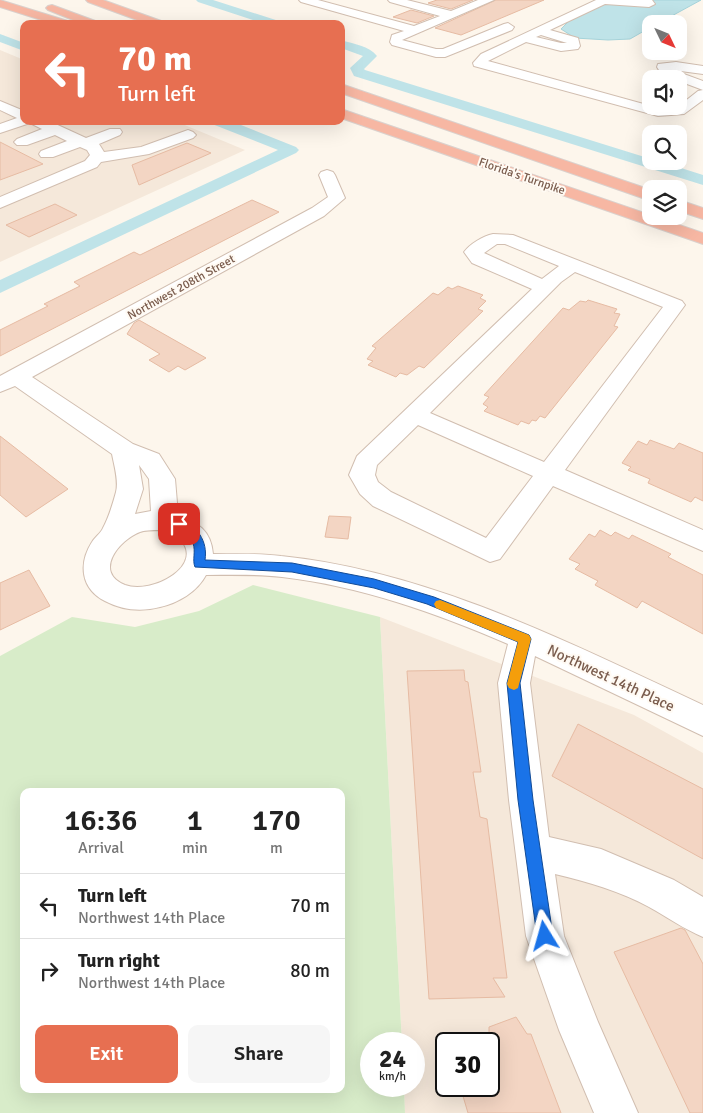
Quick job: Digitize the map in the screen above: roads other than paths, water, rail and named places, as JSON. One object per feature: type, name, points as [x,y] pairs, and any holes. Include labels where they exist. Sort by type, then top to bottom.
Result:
[{"type":"highway","points":[[30,0],[83,20]]},
{"type":"highway","points":[[92,0],[149,20]]},
{"type":"highway","points":[[0,3],[54,20]]},
{"type":"highway","name":"Florida's Turnpike","points":[[345,89],[642,193]]},
{"type":"highway","name":"Florida's Turnpike","points":[[345,114],[703,239]]},
{"type":"highway","points":[[687,208],[703,214]]},
{"type":"street","points":[[488,0],[396,38],[396,42],[436,53],[445,53],[515,24]]},
{"type":"street","points":[[643,0],[649,4],[604,0],[485,57],[479,63],[658,112],[679,111],[703,94]]},
{"type":"street","points":[[312,1],[415,30]]},
{"type":"street","points":[[401,1],[451,15]]},
{"type":"street","points":[[525,38],[561,47],[574,46],[574,41],[539,31]]},
{"type":"street","points":[[703,70],[676,66],[664,67],[666,72],[703,86]]},
{"type":"street","points":[[14,94],[0,104],[20,114]]},
{"type":"street","points":[[0,129],[20,122]]},
{"type":"street","points":[[44,125],[93,147],[93,160],[104,175]]},
{"type":"street","points":[[22,142],[62,125]]},
{"type":"street","points":[[47,154],[115,132]]},
{"type":"street","points":[[0,203],[55,180],[93,160],[144,152],[188,135]]},
{"type":"street","name":"Northwest 208th Street","points":[[8,381],[318,212],[337,198],[327,175]]},
{"type":"street","points":[[55,180],[75,189]]},
{"type":"street","points":[[545,286],[479,259],[473,252],[493,240],[507,239],[675,305],[490,552],[382,499],[369,488],[362,475],[366,462],[413,414],[545,286],[573,265]]},
{"type":"street","points":[[8,381],[124,450],[150,460],[162,478],[165,520]]},
{"type":"street","points":[[413,414],[703,541]]},
{"type":"street","points":[[116,533],[130,488],[124,450]]},
{"type":"street","points":[[165,520],[179,524],[198,540],[201,552],[199,564],[192,576],[181,587],[164,596],[146,600],[127,599],[112,593],[101,583],[96,571],[97,557],[104,544],[116,533],[139,523],[165,520]]},
{"type":"street","name":"Northwest 14th Place","points":[[199,564],[292,567],[374,583],[430,600],[571,658],[703,721]]},
{"type":"street","points":[[524,639],[514,683],[526,800],[545,936],[580,1030],[616,1113]]},
{"type":"street","points":[[533,851],[601,867],[661,893],[703,918]]},
{"type":"water","points":[[612,0],[701,0],[674,15],[642,15],[642,32],[630,39],[575,38],[561,29],[570,20]]},
{"type":"waterway","points":[[202,0],[265,20]]},
{"type":"waterway","points":[[0,38],[20,46]]},
{"type":"waterway","points":[[345,45],[365,51],[371,56],[357,68],[359,73],[703,180]]},
{"type":"waterway","points":[[0,287],[291,150],[227,125]]}]
